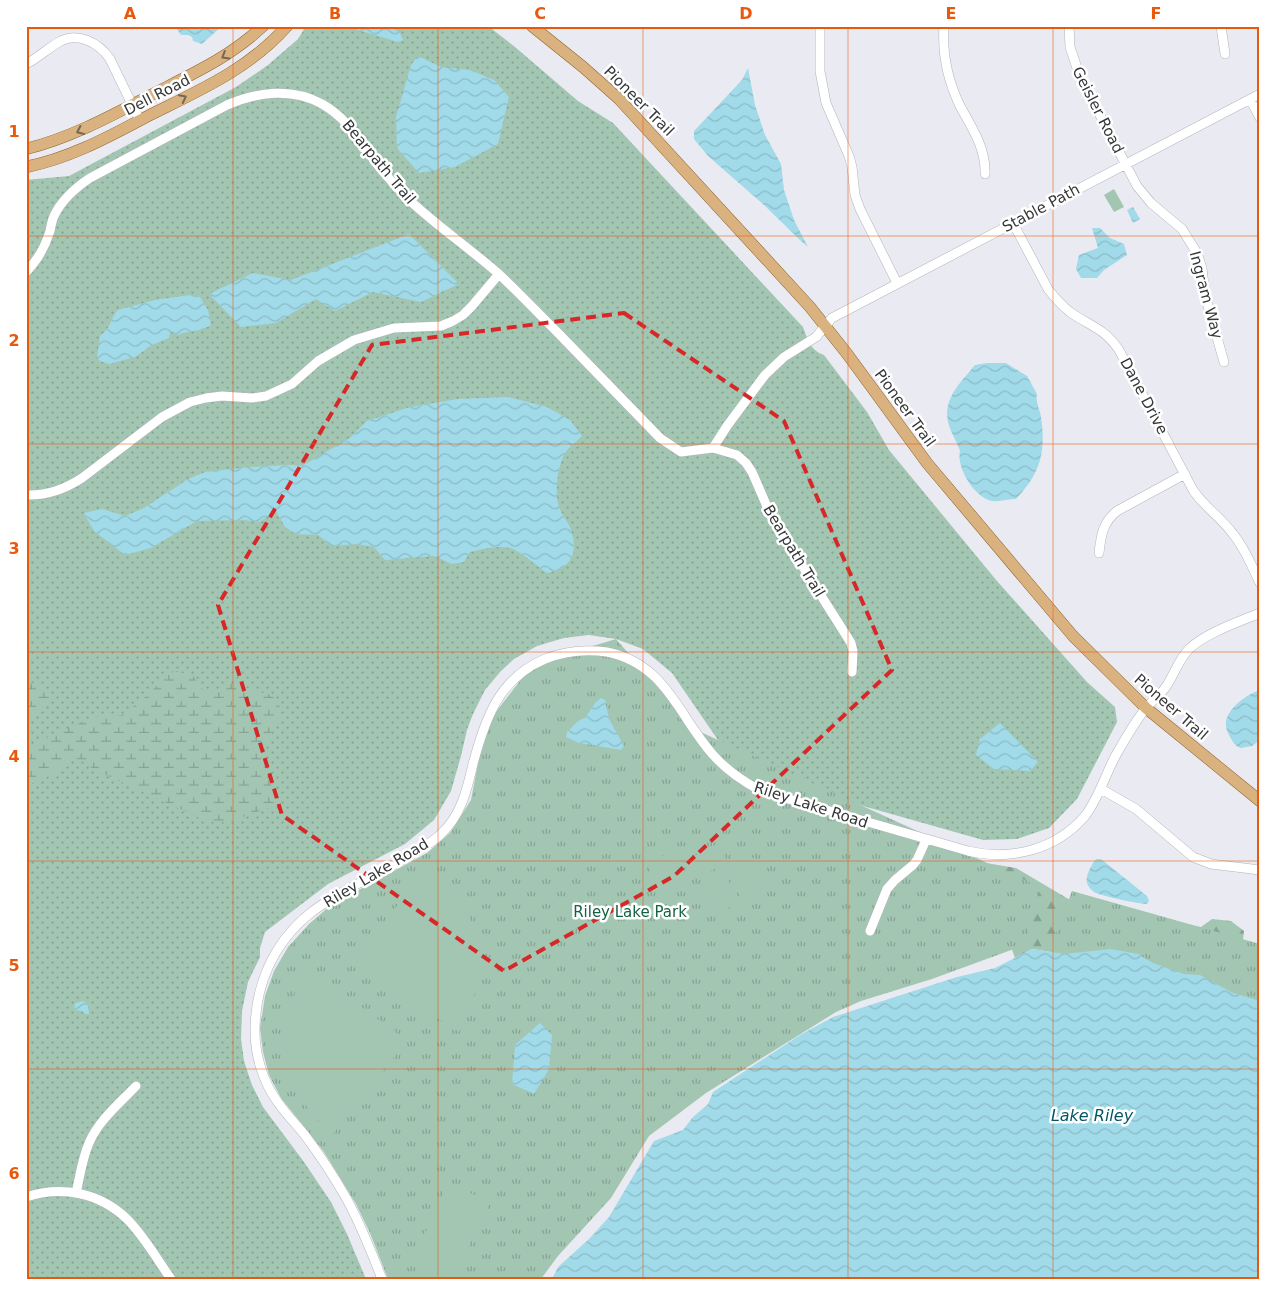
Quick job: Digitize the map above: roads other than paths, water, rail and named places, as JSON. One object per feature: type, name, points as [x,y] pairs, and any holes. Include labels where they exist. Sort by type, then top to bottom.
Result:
[{"type":"main road","name":"Dell Road","points":[[26,149],[67,137],[226,56],[263,26]]},
{"type":"main road","name":"Dell Road","points":[[26,167],[76,152],[236,71],[267,47],[288,26]]},
{"type":"main road","name":"Pioneer Trail","points":[[532,26],[584,67],[619,100],[825,326],[949,490],[1072,636],[1146,708],[1260,801]]},
{"type":"street","points":[[820,26],[820,71],[826,103],[849,156],[855,195],[860,210],[897,283]]},
{"type":"street","points":[[944,26],[944,48],[952,88],[983,152],[985,174]]},
{"type":"street","name":"Geisler Road","points":[[1068,26],[1070,47],[1080,77],[1126,163]]},
{"type":"street","points":[[1221,26],[1225,54]]},
{"type":"street","points":[[26,64],[61,41],[72,38],[94,42],[103,49],[110,59],[140,120]]},
{"type":"street","name":"Bearpath Trail","points":[[26,272],[36,262],[44,248],[54,216],[64,201],[75,188],[90,178],[227,105],[245,98],[283,93],[320,103],[337,113],[350,126],[400,191],[446,233],[499,274],[660,438],[681,452],[713,448],[737,455],[746,463],[752,472],[772,518],[851,643],[853,651],[852,672]]},
{"type":"street","name":"Stable Path","points":[[825,326],[832,318],[897,283],[1260,94]]},
{"type":"street","points":[[1250,99],[1260,118]]},
{"type":"street","name":"Ingram Way","points":[[1126,163],[1143,195],[1182,229],[1197,253],[1202,268],[1205,295],[1224,362]]},
{"type":"street","name":"Dane Drive","points":[[1013,223],[1048,289],[1055,298],[1072,313],[1105,333],[1119,350],[1199,499],[1233,533],[1260,583]]},
{"type":"street","points":[[26,495],[37,496],[68,487],[162,417],[190,402],[222,396],[252,398],[266,396],[292,384],[318,361],[354,340],[394,328],[441,326],[452,321],[463,315],[472,306],[499,274]]},
{"type":"street","points":[[713,448],[765,375],[784,357],[816,336],[825,326]]},
{"type":"street","points":[[1098,553],[1102,532],[1111,516],[1185,474]]},
{"type":"street","name":"Riley Lake Road","points":[[382,1279],[345,1196],[322,1159],[274,1098],[265,1078],[258,1057],[255,1034],[256,1011],[260,989],[278,947],[310,913],[329,900],[426,846],[441,834],[453,820],[463,800],[492,707],[503,690],[517,676],[533,664],[571,651],[590,650],[610,653],[629,659],[646,669],[661,682],[713,755],[728,770],[744,782],[761,791],[986,856],[1022,854],[1049,844],[1067,833],[1085,815],[1101,788],[1115,757],[1146,708],[1165,689],[1188,650],[1199,640],[1260,612]]},
{"type":"street","points":[[1101,788],[1136,808],[1193,857],[1211,864],[1260,870]]},
{"type":"street","points":[[870,931],[887,889],[914,865],[926,840]]},
{"type":"street","points":[[76,1193],[88,1144],[98,1127],[136,1086]]},
{"type":"street","points":[[26,1197],[48,1192],[76,1193],[99,1200],[114,1209],[139,1233],[170,1279]]},
{"type":"water","points":[[175,26],[222,26],[202,44],[193,41],[192,37],[188,35],[181,35]]},
{"type":"water","points":[[345,26],[389,26],[400,33],[403,40],[398,42]]},
{"type":"water","points":[[418,56],[441,67],[470,70],[494,80],[509,97],[498,144],[455,167],[419,173],[397,148],[396,117],[411,65]]},
{"type":"water","points":[[748,68],[755,105],[765,135],[781,164],[784,190],[794,220],[808,247],[708,156],[694,139],[694,131],[742,80]]},
{"type":"water","points":[[1133,207],[1140,219],[1133,223],[1127,210]]},
{"type":"water","points":[[1092,228],[1100,228],[1110,238],[1124,244],[1127,255],[1104,270],[1097,278],[1081,278],[1076,269],[1079,255],[1098,248]]},
{"type":"water","points":[[409,234],[459,284],[421,302],[373,292],[335,311],[316,299],[276,323],[241,327],[209,294],[253,273],[291,280]]},
{"type":"water","points":[[190,295],[200,297],[208,310],[211,325],[203,329],[178,335],[172,332],[169,338],[152,345],[135,357],[109,364],[97,358],[100,336],[107,329],[118,310],[155,300]]},
{"type":"water","points":[[1006,363],[1027,376],[1037,394],[1043,441],[1040,461],[1031,480],[1016,499],[992,501],[986,499],[973,488],[964,474],[961,466],[960,451],[948,422],[948,405],[954,391],[975,365]]},
{"type":"water","points":[[508,397],[547,407],[570,420],[582,436],[565,453],[559,470],[557,497],[561,512],[573,536],[574,551],[568,563],[556,571],[547,573],[518,552],[505,547],[470,552],[464,562],[452,564],[434,556],[385,560],[374,547],[357,544],[332,546],[318,535],[295,534],[285,527],[276,511],[259,522],[244,520],[197,521],[151,548],[125,555],[94,531],[84,513],[102,509],[125,516],[144,508],[188,479],[205,472],[249,467],[302,466],[350,438],[367,421],[410,407],[458,399]]},
{"type":"water","points":[[1260,690],[1260,740],[1252,746],[1241,748],[1230,737],[1226,728],[1226,720],[1237,704]]},
{"type":"water","points":[[601,698],[605,700],[609,719],[624,746],[621,750],[579,743],[566,737],[567,732],[579,720],[585,718],[595,703]]},
{"type":"water","points":[[1000,723],[1038,762],[1030,771],[994,769],[976,755],[980,739]]},
{"type":"water","points":[[1101,859],[1147,896],[1149,901],[1147,904],[1112,898],[1093,891],[1087,884],[1087,877],[1094,861]]},
{"type":"water","name":"Lake Riley","points":[[1032,949],[1065,954],[1111,949],[1138,954],[1153,963],[1184,974],[1200,975],[1233,993],[1260,1001],[1260,1279],[552,1279],[558,1267],[589,1239],[609,1217],[654,1141],[683,1130],[693,1117],[708,1104],[713,1092],[800,1035],[833,1017],[957,977],[995,968]]},
{"type":"water","points":[[83,1001],[88,1005],[89,1014],[75,1010],[74,1006],[76,1003]]},
{"type":"water","points":[[540,1023],[552,1035],[549,1069],[534,1094],[512,1084],[515,1045]]},
{"type":"park label","name":"Riley Lake Park","points":[[630,912]]}]
